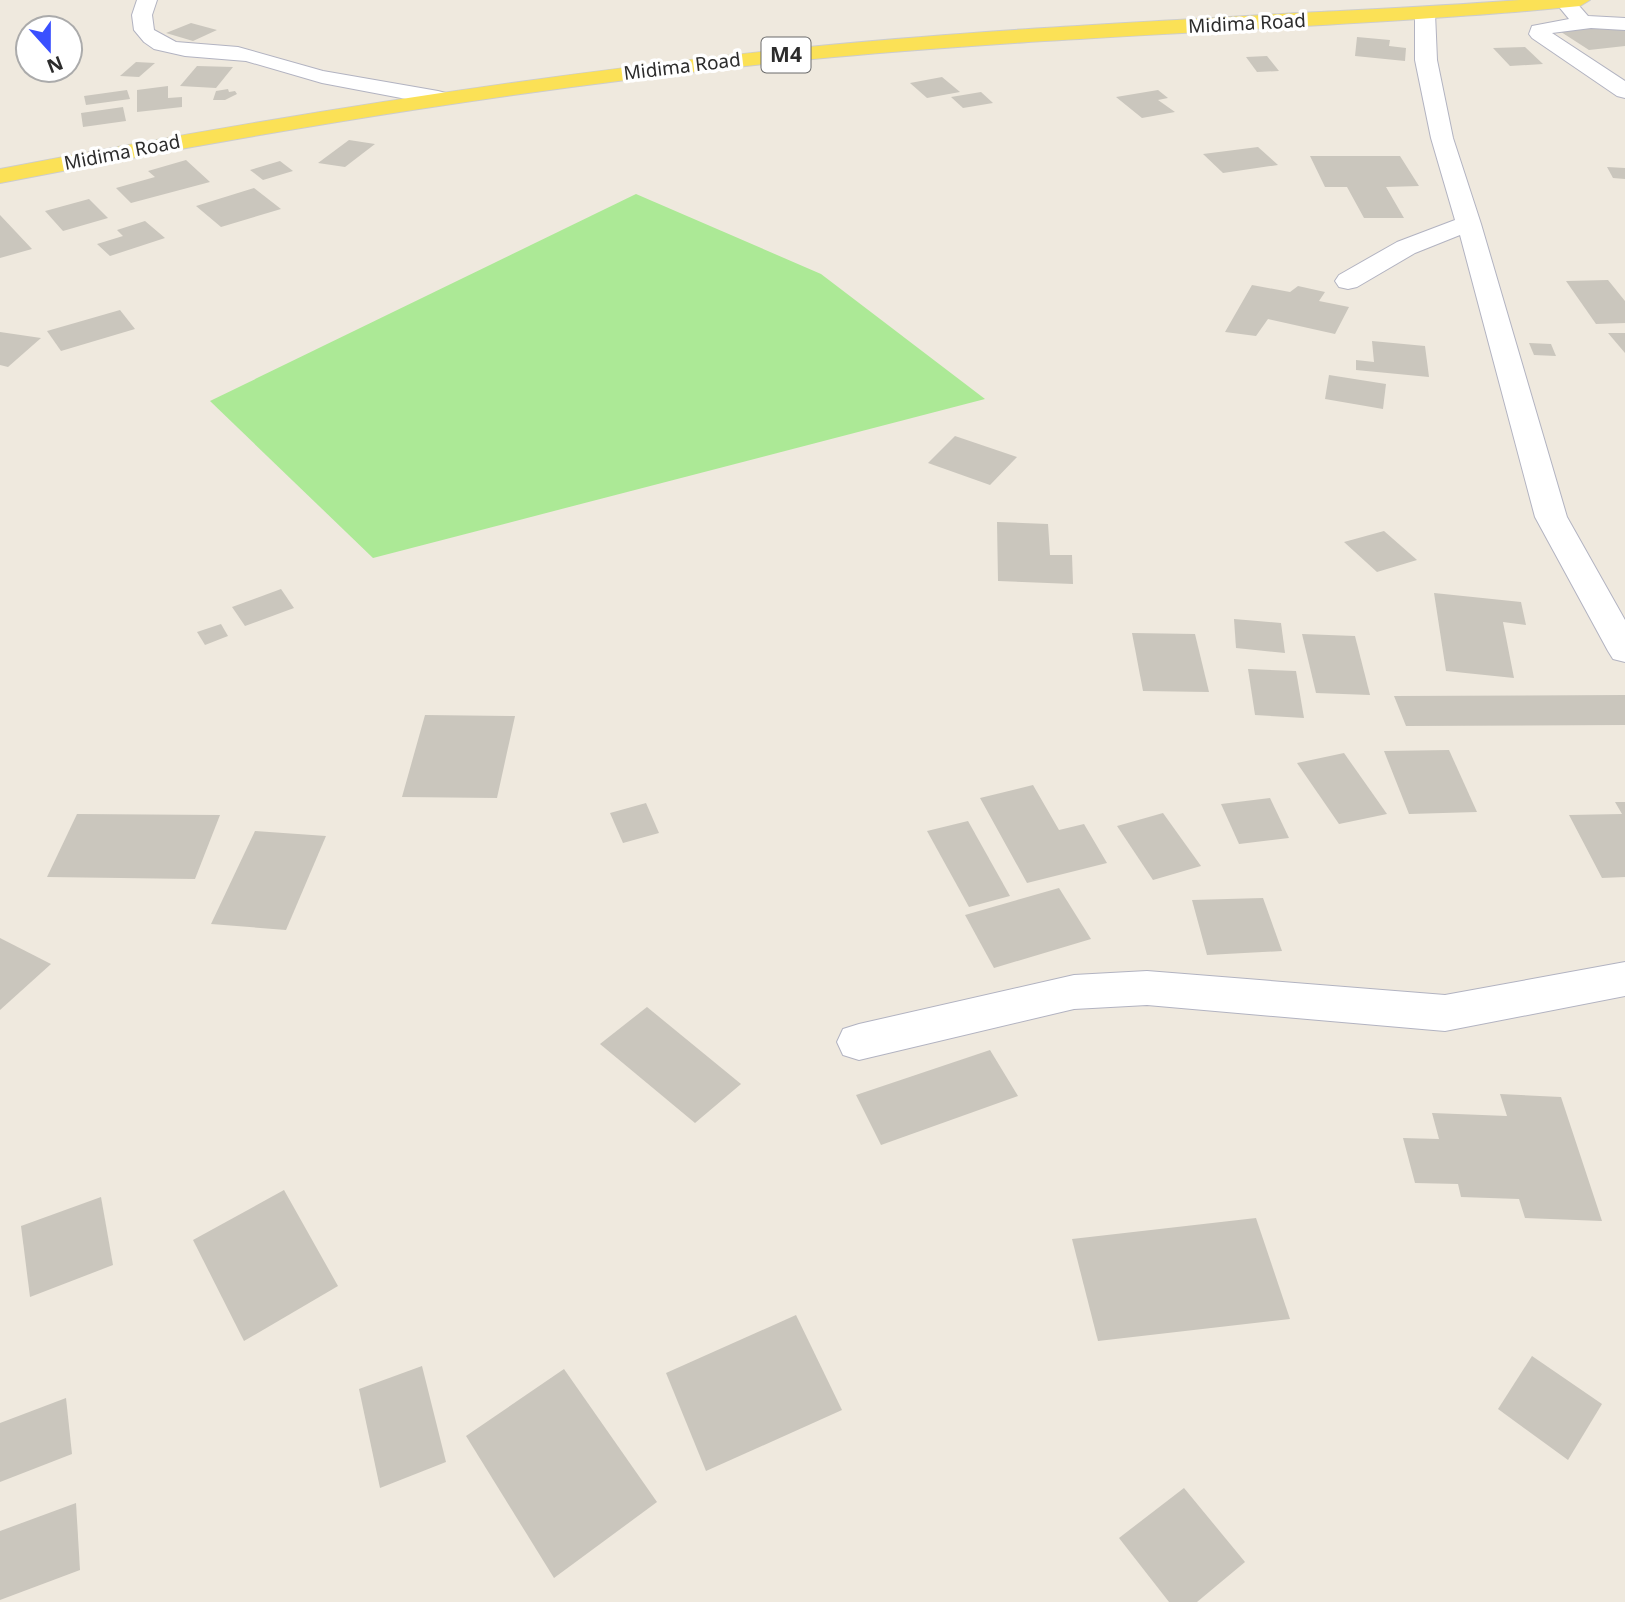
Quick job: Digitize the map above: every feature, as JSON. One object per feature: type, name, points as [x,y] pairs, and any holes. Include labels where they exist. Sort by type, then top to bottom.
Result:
[{"type":"main road","name":"Midima Road","points":[[0,176],[310,118],[438,98],[573,79],[787,55],[954,41],[1425,13],[1573,1]]},
{"type":"street","points":[[147,0],[142,11],[141,26],[151,39],[165,45],[188,50],[234,52],[326,78],[438,98]]},
{"type":"street","points":[[1573,1],[1585,22]]},
{"type":"street","points":[[1425,13],[1428,73],[1442,138],[1469,224],[1551,517],[1625,651]]},
{"type":"street","points":[[1625,24],[1585,22],[1539,30],[1539,34],[1625,91]]},
{"type":"street","points":[[1348,281],[1391,253],[1421,239],[1469,224]]},
{"type":"street","points":[[859,1042],[1073,992],[1147,988],[1445,1013],[1625,979]]},
{"type":"green space","points":[[636,194],[821,274],[985,399],[373,558],[210,401]]},
{"type":"building","points":[[191,23],[217,30],[193,41],[166,33]]},
{"type":"building","points":[[1606,25],[1614,30],[1625,28],[1625,46],[1589,50],[1558,30]]},
{"type":"building","points":[[1357,37],[1390,40],[1389,46],[1406,48],[1405,61],[1355,56]]},
{"type":"building","points":[[1525,47],[1543,64],[1510,66],[1493,48]]},
{"type":"building","points":[[1267,56],[1279,71],[1257,72],[1246,57]]},
{"type":"building","points":[[136,62],[155,63],[139,77],[120,76]]},
{"type":"building","points":[[197,66],[233,67],[216,88],[180,86]]},
{"type":"building","points":[[942,77],[960,92],[927,98],[910,83]]},
{"type":"building","points":[[168,86],[168,98],[182,97],[182,107],[137,112],[137,90]]},
{"type":"building","points":[[228,89],[229,92],[235,91],[237,94],[225,100],[213,100],[216,91]]},
{"type":"building","points":[[127,90],[130,99],[86,105],[84,96]]},
{"type":"building","points":[[1158,90],[1168,98],[1158,100],[1175,112],[1142,118],[1116,97]]},
{"type":"building","points":[[981,92],[993,103],[963,108],[951,97]]},
{"type":"building","points":[[123,107],[126,121],[83,127],[81,113]]},
{"type":"building","points":[[349,140],[375,144],[345,167],[318,163]]},
{"type":"building","points":[[1258,147],[1278,165],[1223,173],[1203,154]]},
{"type":"building","points":[[1310,156],[1400,156],[1419,186],[1386,187],[1404,218],[1364,218],[1347,187],[1325,187]]},
{"type":"building","points":[[186,160],[210,182],[131,203],[116,188],[155,177],[148,171]]},
{"type":"building","points":[[280,161],[293,171],[263,180],[250,170]]},
{"type":"building","points":[[1607,167],[1625,168],[1625,179],[1613,178]]},
{"type":"building","points":[[254,188],[281,209],[221,227],[196,206]]},
{"type":"building","points":[[89,199],[108,218],[63,231],[45,211]]},
{"type":"building","points":[[0,215],[32,249],[0,258]]},
{"type":"building","points":[[145,221],[165,238],[110,256],[97,244],[123,236],[117,230]]},
{"type":"building","points":[[1608,280],[1625,301],[1625,323],[1596,324],[1566,281]]},
{"type":"building","points":[[1252,285],[1290,292],[1298,286],[1325,292],[1319,301],[1349,307],[1335,334],[1268,319],[1256,336],[1225,332]]},
{"type":"building","points":[[120,310],[135,329],[61,351],[47,331]]},
{"type":"building","points":[[0,332],[41,338],[8,367],[0,365]]},
{"type":"building","points":[[1608,333],[1625,333],[1625,353]]},
{"type":"building","points":[[1372,341],[1425,346],[1429,377],[1356,370],[1356,360],[1374,362]]},
{"type":"building","points":[[1529,343],[1551,344],[1556,356],[1534,355]]},
{"type":"building","points":[[1329,375],[1386,384],[1383,409],[1325,399]]},
{"type":"building","points":[[955,436],[1017,457],[990,485],[928,463]]},
{"type":"building","points":[[997,522],[1048,524],[1050,555],[1072,555],[1073,584],[998,581]]},
{"type":"building","points":[[1384,531],[1417,560],[1377,572],[1344,542]]},
{"type":"building","points":[[281,589],[294,608],[245,626],[232,607]]},
{"type":"building","points":[[1434,593],[1521,602],[1526,625],[1503,622],[1514,678],[1446,671]]},
{"type":"building","points":[[1234,619],[1281,623],[1285,653],[1236,648]]},
{"type":"building","points":[[221,624],[228,636],[205,645],[197,632]]},
{"type":"building","points":[[1132,633],[1195,634],[1209,692],[1143,691]]},
{"type":"building","points":[[1302,634],[1355,636],[1370,695],[1316,693]]},
{"type":"building","points":[[1248,669],[1296,671],[1304,718],[1255,715]]},
{"type":"building","points":[[1625,695],[1625,725],[1406,726],[1394,696]]},
{"type":"building","points":[[425,715],[515,716],[497,798],[402,797]]},
{"type":"building","points":[[1449,750],[1477,812],[1409,814],[1384,751]]},
{"type":"building","points":[[1344,753],[1387,814],[1339,824],[1297,763]]},
{"type":"building","points":[[1033,785],[1059,830],[1084,824],[1107,863],[1027,883],[980,798]]},
{"type":"building","points":[[1270,798],[1289,838],[1239,844],[1221,804]]},
{"type":"building","points":[[1615,802],[1625,802],[1625,877],[1602,878],[1569,815],[1622,814]]},
{"type":"building","points":[[646,803],[659,833],[623,843],[610,813]]},
{"type":"building","points":[[1163,813],[1201,866],[1153,880],[1117,826]]},
{"type":"building","points":[[77,814],[220,815],[195,879],[47,877]]},
{"type":"building","points":[[968,821],[1010,896],[969,907],[927,831]]},
{"type":"building","points":[[255,831],[326,836],[286,930],[211,924]]},
{"type":"building","points":[[1059,888],[1091,939],[994,968],[965,915]]},
{"type":"building","points":[[1263,898],[1282,951],[1207,955],[1192,900]]},
{"type":"building","points":[[0,938],[51,964],[0,1010]]},
{"type":"building","points":[[647,1007],[741,1084],[695,1123],[600,1044]]},
{"type":"building","points":[[990,1050],[1018,1096],[881,1145],[856,1095]]},
{"type":"building","points":[[1500,1094],[1561,1097],[1602,1221],[1525,1218],[1519,1199],[1461,1197],[1458,1184],[1415,1183],[1403,1138],[1439,1139],[1432,1113],[1507,1116]]},
{"type":"building","points":[[284,1190],[338,1286],[244,1341],[193,1240]]},
{"type":"building","points":[[101,1197],[113,1265],[30,1297],[21,1226]]},
{"type":"building","points":[[1256,1218],[1290,1319],[1098,1341],[1072,1239]]},
{"type":"building","points":[[796,1315],[842,1410],[706,1471],[666,1373]]},
{"type":"building","points":[[1532,1356],[1602,1404],[1568,1460],[1498,1409]]},
{"type":"building","points":[[422,1366],[446,1462],[380,1488],[359,1389]]},
{"type":"building","points":[[564,1369],[657,1502],[554,1578],[466,1436]]},
{"type":"building","points":[[66,1398],[72,1454],[0,1482],[0,1423]]},
{"type":"building","points":[[1184,1488],[1245,1562],[1197,1602],[1169,1602],[1119,1538]]},
{"type":"building","points":[[76,1503],[80,1570],[0,1600],[0,1531]]}]
